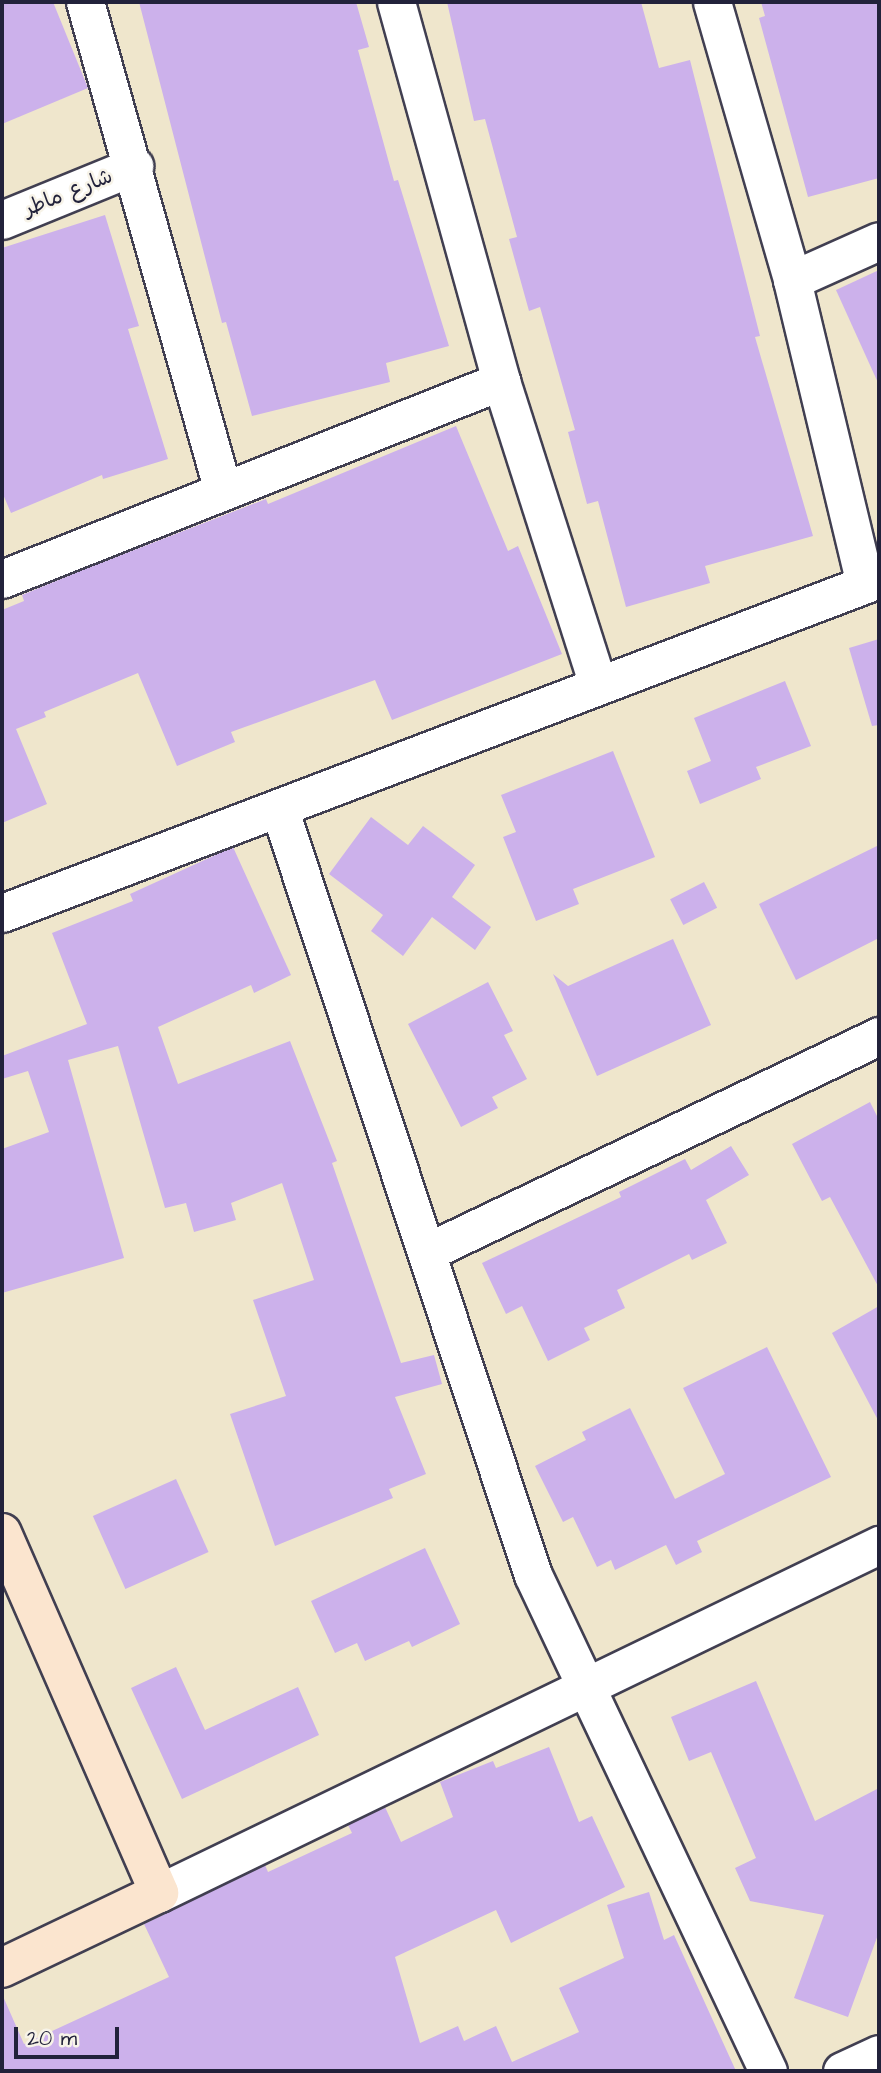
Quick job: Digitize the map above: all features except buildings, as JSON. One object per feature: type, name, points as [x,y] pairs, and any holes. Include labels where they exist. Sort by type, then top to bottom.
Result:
[{"type":"main road","points":[[2,1533],[159,1893],[2,1968]]},
{"type":"street","points":[[85,2],[134,166],[223,491]]},
{"type":"street","points":[[396,2],[501,381],[598,685]]},
{"type":"street","points":[[2,913],[872,581],[792,280],[712,2]]},
{"type":"street","name":"شارع ماطر","points":[[2,220],[134,166]]},
{"type":"street","points":[[792,280],[879,241]]},
{"type":"street","points":[[2,579],[501,381]]},
{"type":"street","points":[[279,808],[533,1575],[584,1688],[768,2071]]},
{"type":"street","points":[[427,1252],[879,1036]]},
{"type":"street","points":[[159,1893],[879,1545]]},
{"type":"street","points":[[842,2071],[879,2054]]}]
